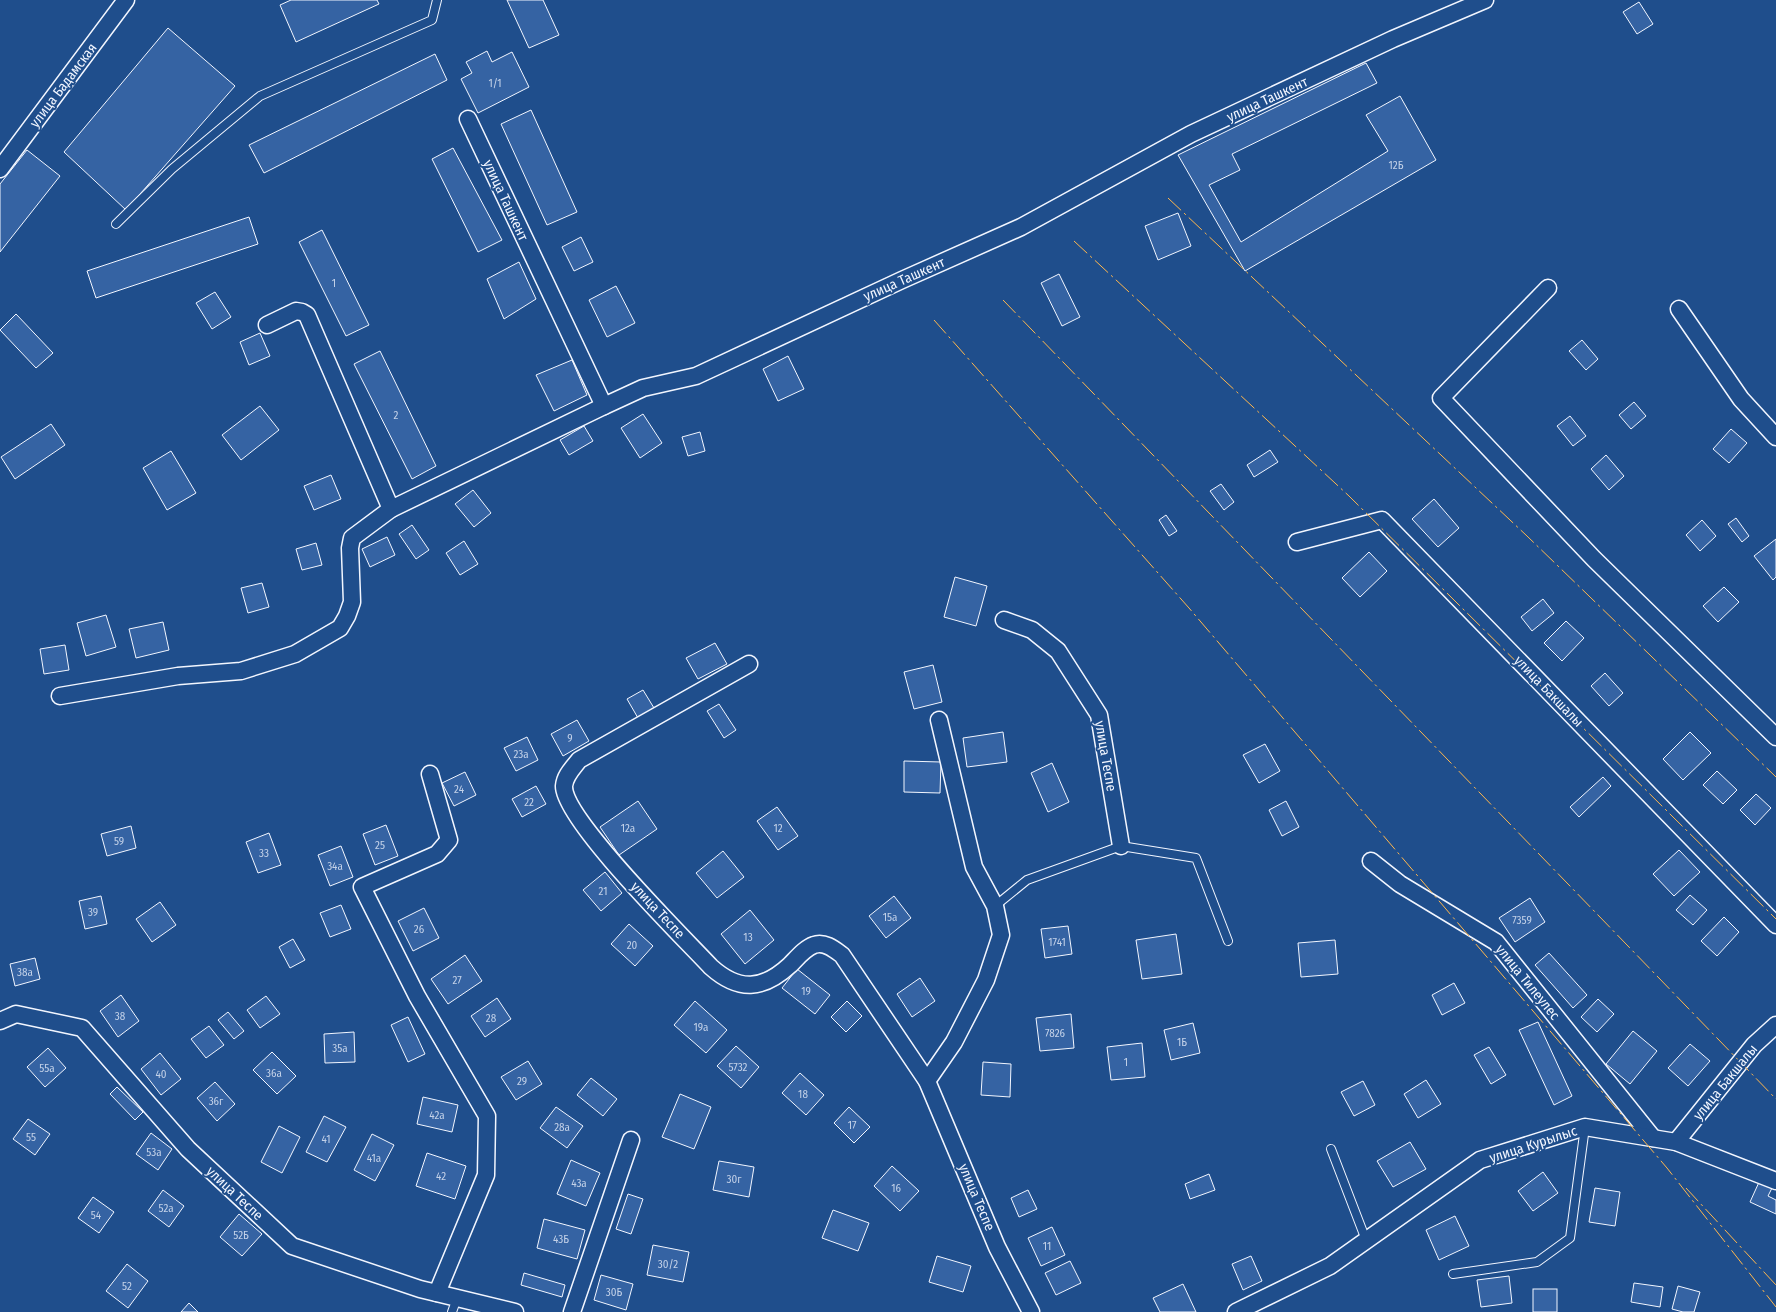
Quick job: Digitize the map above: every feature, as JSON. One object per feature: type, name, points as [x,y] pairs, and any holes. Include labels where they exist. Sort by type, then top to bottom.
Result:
[{"type":"street","name":"улица Бадамская","points":[[0,169],[126,0]]},
{"type":"street","name":"улица Ташкент","points":[[468,119],[604,406],[643,388],[696,376],[1020,227],[1191,134],[1393,39],[1485,0]]},
{"type":"street","points":[[1548,288],[1441,398],[1594,558],[1776,737]]},
{"type":"street","points":[[1679,309],[1741,399],[1776,437]]},
{"type":"street","points":[[267,325],[296,312],[302,312],[307,315],[392,509]]},
{"type":"street","points":[[60,696],[178,676],[241,671],[295,654],[340,628],[352,602],[350,548],[352,538],[392,509],[604,406]]},
{"type":"street","name":"улица Бакшалы","points":[[1298,542],[1382,520],[1776,925]]},
{"type":"street","name":"улица Теспе","points":[[1004,620],[1032,630],[1058,652],[1099,716],[1121,846]]},
{"type":"street","name":"улица Теспе","points":[[749,664],[579,760],[566,776],[564,788],[570,804],[590,836],[711,967],[724,978],[736,983],[751,985],[768,981],[815,944],[824,944],[842,955],[927,1081],[997,1247],[1031,1312]]},
{"type":"street","points":[[927,1081],[954,1042],[986,980],[1001,935],[995,906],[974,867],[939,720]]},
{"type":"street","points":[[430,774],[449,840],[437,854],[362,887],[417,996],[487,1116],[486,1175],[437,1293]]},
{"type":"street","name":"улица Тилеулес","points":[[1371,861],[1400,884],[1496,942],[1653,1138]]},
{"type":"street","name":"улица Теспе","points":[[0,1021],[16,1014],[82,1028],[188,1149],[292,1246],[437,1293],[454,1305],[515,1312]]},
{"type":"street","name":"улица Бакшалы","points":[[1676,1142],[1754,1045],[1776,1025]]},
{"type":"street","name":"улица Курылыс","points":[[1236,1312],[1330,1266],[1480,1160],[1585,1127],[1676,1142],[1776,1181]]},
{"type":"street","points":[[572,1312],[631,1140]]},
{"type":"lane","points":[[116,224],[172,169],[260,96],[432,20],[437,0]]},
{"type":"lane","points":[[995,906],[1027,880],[1121,846],[1196,858],[1228,941]]},
{"type":"lane","points":[[1453,1274],[1537,1262],[1570,1238],[1585,1127]]},
{"type":"lane","points":[[1331,1149],[1366,1240]]},
{"type":"building","points":[[291,0],[377,0],[379,4],[296,42],[280,5]]},
{"type":"building","points":[[507,0],[543,0],[559,35],[529,48]]},
{"type":"building","points":[[1639,2],[1653,24],[1637,34],[1623,12]]},
{"type":"building","points":[[168,28],[235,86],[126,210],[64,152]]},
{"type":"building","points":[[487,51],[492,62],[512,52],[529,87],[478,113],[461,79],[472,73],[466,62]]},
{"type":"building","points":[[435,54],[447,80],[264,173],[249,145]]},
{"type":"building","points":[[1366,63],[1377,83],[1232,154],[1240,170],[1209,185],[1241,242],[1388,151],[1366,115],[1400,96],[1436,160],[1245,271],[1178,155]]},
{"type":"building","points":[[531,110],[577,212],[547,225],[501,124]]},
{"type":"building","points":[[453,148],[502,240],[478,252],[432,159]]},
{"type":"building","points":[[27,150],[60,176],[0,252],[0,184]]},
{"type":"building","points":[[1178,213],[1191,246],[1158,260],[1145,226]]},
{"type":"building","points":[[249,217],[258,244],[96,298],[87,271]]},
{"type":"building","points":[[322,230],[369,325],[346,336],[299,242]]},
{"type":"building","points":[[581,237],[593,262],[574,271],[562,247]]},
{"type":"building","points":[[519,262],[536,299],[504,319],[487,279]]},
{"type":"building","points":[[1059,274],[1080,317],[1062,326],[1041,283]]},
{"type":"building","points":[[616,286],[635,323],[607,337],[589,300]]},
{"type":"building","points":[[215,292],[231,317],[212,329],[196,303]]},
{"type":"building","points":[[16,314],[53,353],[36,368],[0,330]]},
{"type":"building","points":[[260,333],[270,356],[249,365],[240,342]]},
{"type":"building","points":[[1582,340],[1598,359],[1586,370],[1569,351]]},
{"type":"building","points":[[380,351],[436,466],[412,479],[354,364]]},
{"type":"building","points":[[788,356],[804,389],[778,401],[763,369]]},
{"type":"building","points":[[572,360],[587,395],[554,411],[536,375]]},
{"type":"building","points":[[1634,402],[1646,416],[1631,429],[1619,415]]},
{"type":"building","points":[[260,406],[279,430],[241,460],[222,435]]},
{"type":"building","points":[[643,414],[662,443],[640,458],[621,428]]},
{"type":"building","points":[[1570,416],[1586,436],[1573,446],[1557,426]]},
{"type":"building","points":[[51,424],[65,445],[15,479],[1,457]]},
{"type":"building","points":[[584,426],[593,441],[569,455],[560,440]]},
{"type":"building","points":[[1731,429],[1747,443],[1729,463],[1713,449]]},
{"type":"building","points":[[700,432],[705,451],[688,456],[682,437]]},
{"type":"building","points":[[1270,450],[1278,462],[1254,477],[1247,465]]},
{"type":"building","points":[[171,451],[196,493],[167,510],[143,468]]},
{"type":"building","points":[[1606,455],[1624,476],[1609,490],[1591,469]]},
{"type":"building","points":[[331,475],[341,499],[314,510],[304,486]]},
{"type":"building","points":[[1221,484],[1234,502],[1224,510],[1210,491]]},
{"type":"building","points":[[473,490],[491,513],[474,527],[455,504]]},
{"type":"building","points":[[1434,499],[1459,528],[1438,547],[1412,519]]},
{"type":"building","points":[[1166,515],[1177,531],[1169,536],[1159,520]]},
{"type":"building","points":[[1736,518],[1749,536],[1742,542],[1728,524]]},
{"type":"building","points":[[1702,520],[1716,536],[1700,551],[1686,535]]},
{"type":"building","points":[[412,525],[429,550],[416,559],[399,534]]},
{"type":"building","points":[[387,537],[395,555],[370,567],[362,549]]},
{"type":"building","points":[[1776,539],[1776,577],[1773,580],[1754,556]]},
{"type":"building","points":[[464,541],[478,564],[460,575],[446,553]]},
{"type":"building","points":[[316,543],[322,565],[302,570],[296,549]]},
{"type":"building","points":[[1369,552],[1387,571],[1360,597],[1342,578]]},
{"type":"building","points":[[955,577],[987,586],[976,626],[944,617]]},
{"type":"building","points":[[262,583],[269,607],[248,613],[241,588]]},
{"type":"building","points":[[1724,587],[1739,602],[1718,622],[1703,606]]},
{"type":"building","points":[[1543,599],[1554,613],[1532,631],[1521,617]]},
{"type":"building","points":[[106,615],[116,647],[86,656],[77,623]]},
{"type":"building","points":[[1566,621],[1584,638],[1562,661],[1544,643]]},
{"type":"building","points":[[163,622],[169,650],[136,658],[129,629]]},
{"type":"building","points":[[715,643],[727,664],[698,679],[686,658]]},
{"type":"building","points":[[65,645],[69,670],[44,674],[40,649]]},
{"type":"building","points":[[933,665],[942,702],[914,709],[904,672]]},
{"type":"building","points":[[1605,673],[1623,693],[1609,706],[1591,686]]},
{"type":"building","points":[[643,690],[654,708],[638,718],[627,699]]},
{"type":"building","points":[[719,704],[736,730],[724,738],[707,711]]},
{"type":"building","points":[[577,720],[589,741],[563,756],[551,734]]},
{"type":"building","points":[[1003,732],[1007,762],[967,767],[963,738]]},
{"type":"building","points":[[1690,732],[1711,753],[1683,780],[1663,759]]},
{"type":"building","points":[[527,737],[538,760],[516,771],[504,748]]},
{"type":"building","points":[[1265,744],[1280,771],[1259,783],[1243,755]]},
{"type":"building","points":[[904,761],[941,762],[940,793],[904,792]]},
{"type":"building","points":[[1052,763],[1069,802],[1048,812],[1031,773]]},
{"type":"building","points":[[1717,771],[1737,790],[1723,804],[1703,785]]},
{"type":"building","points":[[465,772],[476,795],[454,806],[442,783]]},
{"type":"building","points":[[1603,777],[1611,786],[1579,817],[1570,807]]},
{"type":"building","points":[[536,786],[546,804],[522,817],[512,799]]},
{"type":"building","points":[[1756,794],[1771,808],[1755,825],[1740,810]]},
{"type":"building","points":[[638,801],[657,829],[619,855],[600,827]]},
{"type":"building","points":[[1286,801],[1299,827],[1282,836],[1269,810]]},
{"type":"building","points":[[777,807],[798,836],[778,850],[757,821]]},
{"type":"building","points":[[386,825],[398,856],[375,865],[363,834]]},
{"type":"building","points":[[131,826],[136,848],[107,856],[101,834]]},
{"type":"building","points":[[269,833],[281,865],[258,873],[246,842]]},
{"type":"building","points":[[341,846],[353,877],[330,886],[318,855]]},
{"type":"building","points":[[1679,850],[1700,872],[1674,896],[1653,874]]},
{"type":"building","points":[[723,851],[744,877],[717,898],[696,873]]},
{"type":"building","points":[[605,872],[622,893],[601,911],[583,890]]},
{"type":"building","points":[[1690,895],[1707,910],[1693,925],[1676,910]]},
{"type":"building","points":[[101,896],[107,924],[85,929],[79,901]]},
{"type":"building","points":[[894,896],[911,918],[886,938],[869,916]]},
{"type":"building","points":[[1530,898],[1545,922],[1515,942],[1499,918]]},
{"type":"building","points":[[160,902],[176,925],[152,942],[136,919]]},
{"type":"building","points":[[341,905],[351,929],[330,937],[320,913]]},
{"type":"building","points":[[424,908],[439,938],[413,951],[398,921]]},
{"type":"building","points":[[750,910],[774,940],[745,964],[721,934]]},
{"type":"building","points":[[1724,917],[1739,932],[1717,956],[1701,941]]},
{"type":"building","points":[[629,924],[653,946],[635,966],[611,944]]},
{"type":"building","points":[[1068,926],[1072,954],[1045,958],[1041,929]]},
{"type":"building","points":[[1176,934],[1182,974],[1142,979],[1136,940]]},
{"type":"building","points":[[293,939],[305,960],[290,968],[279,947]]},
{"type":"building","points":[[1335,940],[1338,974],[1301,977],[1298,943]]},
{"type":"building","points":[[1549,953],[1587,995],[1573,1008],[1535,965]]},
{"type":"building","points":[[465,955],[482,981],[448,1004],[431,979]]},
{"type":"building","points":[[35,958],[40,979],[15,986],[10,964]]},
{"type":"building","points":[[797,969],[830,995],[815,1014],[782,988]]},
{"type":"building","points":[[920,978],[935,1001],[912,1017],[897,994]]},
{"type":"building","points":[[1454,983],[1465,1003],[1442,1015],[1432,995]]},
{"type":"building","points":[[121,995],[139,1021],[118,1037],[100,1011]]},
{"type":"building","points":[[266,996],[280,1014],[260,1028],[247,1010]]},
{"type":"building","points":[[497,998],[511,1019],[485,1037],[471,1016]]},
{"type":"building","points":[[1598,999],[1614,1014],[1597,1032],[1581,1017]]},
{"type":"building","points":[[695,1001],[727,1030],[706,1053],[674,1025]]},
{"type":"building","points":[[847,1001],[862,1016],[846,1032],[831,1017]]},
{"type":"building","points":[[228,1012],[244,1031],[234,1039],[218,1020]]},
{"type":"building","points":[[1071,1014],[1074,1048],[1040,1051],[1036,1018]]},
{"type":"building","points":[[408,1017],[425,1054],[408,1062],[391,1025]]},
{"type":"building","points":[[1538,1022],[1572,1096],[1554,1105],[1519,1030]]},
{"type":"building","points":[[1193,1023],[1200,1053],[1171,1060],[1164,1030]]},
{"type":"building","points":[[209,1026],[224,1045],[206,1058],[191,1039]]},
{"type":"building","points":[[1633,1031],[1657,1051],[1630,1084],[1606,1064]]},
{"type":"building","points":[[354,1032],[355,1062],[325,1063],[324,1034]]},
{"type":"building","points":[[1142,1043],[1145,1077],[1111,1080],[1107,1047]]},
{"type":"building","points":[[1690,1044],[1710,1061],[1688,1086],[1668,1068]]},
{"type":"building","points":[[736,1046],[759,1067],[741,1088],[717,1066]]},
{"type":"building","points":[[1489,1047],[1506,1075],[1491,1084],[1474,1055]]},
{"type":"building","points":[[48,1048],[66,1068],[45,1087],[27,1067]]},
{"type":"building","points":[[272,1052],[296,1076],[277,1094],[253,1070]]},
{"type":"building","points":[[160,1053],[181,1079],[161,1095],[141,1069]]},
{"type":"building","points":[[528,1061],[542,1084],[516,1100],[501,1077]]},
{"type":"building","points":[[983,1062],[1011,1064],[1010,1097],[981,1095]]},
{"type":"building","points":[[800,1073],[824,1095],[806,1115],[782,1093]]},
{"type":"building","points":[[591,1078],[617,1099],[603,1116],[577,1095]]},
{"type":"building","points":[[1426,1080],[1441,1104],[1418,1118],[1404,1094]]},
{"type":"building","points":[[1363,1081],[1375,1105],[1354,1116],[1341,1092]]},
{"type":"building","points":[[215,1082],[235,1104],[217,1121],[197,1098]]},
{"type":"building","points":[[117,1087],[143,1112],[135,1120],[110,1094]]},
{"type":"building","points":[[680,1094],[711,1107],[694,1149],[662,1137]]},
{"type":"building","points":[[423,1097],[458,1105],[452,1132],[417,1124]]},
{"type":"building","points":[[556,1107],[583,1126],[567,1148],[540,1128]]},
{"type":"building","points":[[849,1107],[870,1127],[854,1143],[834,1123]]},
{"type":"building","points":[[324,1116],[346,1127],[327,1162],[306,1152]]},
{"type":"building","points":[[28,1119],[50,1134],[35,1155],[13,1139]]},
{"type":"building","points":[[279,1126],[300,1137],[282,1173],[261,1162]]},
{"type":"building","points":[[151,1133],[172,1149],[158,1170],[136,1154]]},
{"type":"building","points":[[372,1134],[394,1145],[375,1181],[354,1170]]},
{"type":"building","points":[[1410,1142],[1426,1169],[1393,1187],[1377,1161]]},
{"type":"building","points":[[427,1153],[466,1166],[455,1199],[416,1186]]},
{"type":"building","points":[[571,1160],[600,1173],[586,1206],[557,1194]]},
{"type":"building","points":[[719,1161],[754,1167],[749,1197],[713,1190]]},
{"type":"building","points":[[892,1166],[919,1191],[900,1211],[874,1186]]},
{"type":"building","points":[[1543,1172],[1558,1193],[1533,1211],[1518,1191]]},
{"type":"building","points":[[1209,1174],[1215,1190],[1190,1199],[1185,1184]]},
{"type":"building","points":[[1760,1180],[1773,1186],[1768,1196],[1776,1200],[1776,1214],[1750,1202]]},
{"type":"building","points":[[1595,1188],[1620,1192],[1615,1226],[1589,1222]]},
{"type":"building","points":[[163,1190],[184,1206],[169,1227],[148,1211]]},
{"type":"building","points":[[1028,1190],[1037,1209],[1019,1217],[1011,1198]]},
{"type":"building","points":[[628,1194],[643,1199],[631,1234],[616,1229]]},
{"type":"building","points":[[93,1197],[114,1212],[99,1233],[78,1218]]},
{"type":"building","points":[[833,1210],[869,1223],[858,1251],[822,1238]]},
{"type":"building","points":[[239,1214],[262,1234],[242,1256],[220,1237]]},
{"type":"building","points":[[1455,1216],[1469,1246],[1439,1260],[1426,1230]]},
{"type":"building","points":[[544,1219],[585,1230],[577,1259],[537,1248]]},
{"type":"building","points":[[1052,1227],[1065,1255],[1041,1266],[1028,1238]]},
{"type":"building","points":[[653,1245],[689,1252],[683,1282],[647,1275]]},
{"type":"building","points":[[937,1256],[971,1266],[963,1292],[929,1282]]},
{"type":"building","points":[[1251,1256],[1262,1281],[1243,1290],[1232,1264]]},
{"type":"building","points":[[1070,1261],[1081,1283],[1056,1295],[1045,1273]]},
{"type":"building","points":[[127,1264],[148,1281],[128,1308],[106,1291]]},
{"type":"building","points":[[524,1273],[565,1285],[562,1297],[521,1285]]},
{"type":"building","points":[[601,1275],[633,1284],[626,1310],[594,1300]]},
{"type":"building","points":[[1509,1276],[1512,1303],[1481,1307],[1477,1280]]},
{"type":"building","points":[[1634,1283],[1663,1287],[1660,1307],[1631,1302]]},
{"type":"building","points":[[1183,1284],[1196,1312],[1160,1312],[1153,1298]]},
{"type":"building","points":[[1678,1286],[1700,1292],[1694,1312],[1672,1309]]},
{"type":"building","points":[[1533,1289],[1557,1289],[1557,1312],[1533,1312]]},
{"type":"building","points":[[189,1303],[198,1312],[181,1312]]},
{"type":"power","points":[[1168,198],[1527,536],[1776,777]]},
{"type":"power","points":[[1074,241],[1349,496],[1776,919]]},
{"type":"power","points":[[1003,300],[1776,1099]]},
{"type":"power","points":[[934,320],[1189,608],[1667,1168],[1776,1307]]},
{"type":"power","points":[[1686,1188],[1776,1285]]}]
